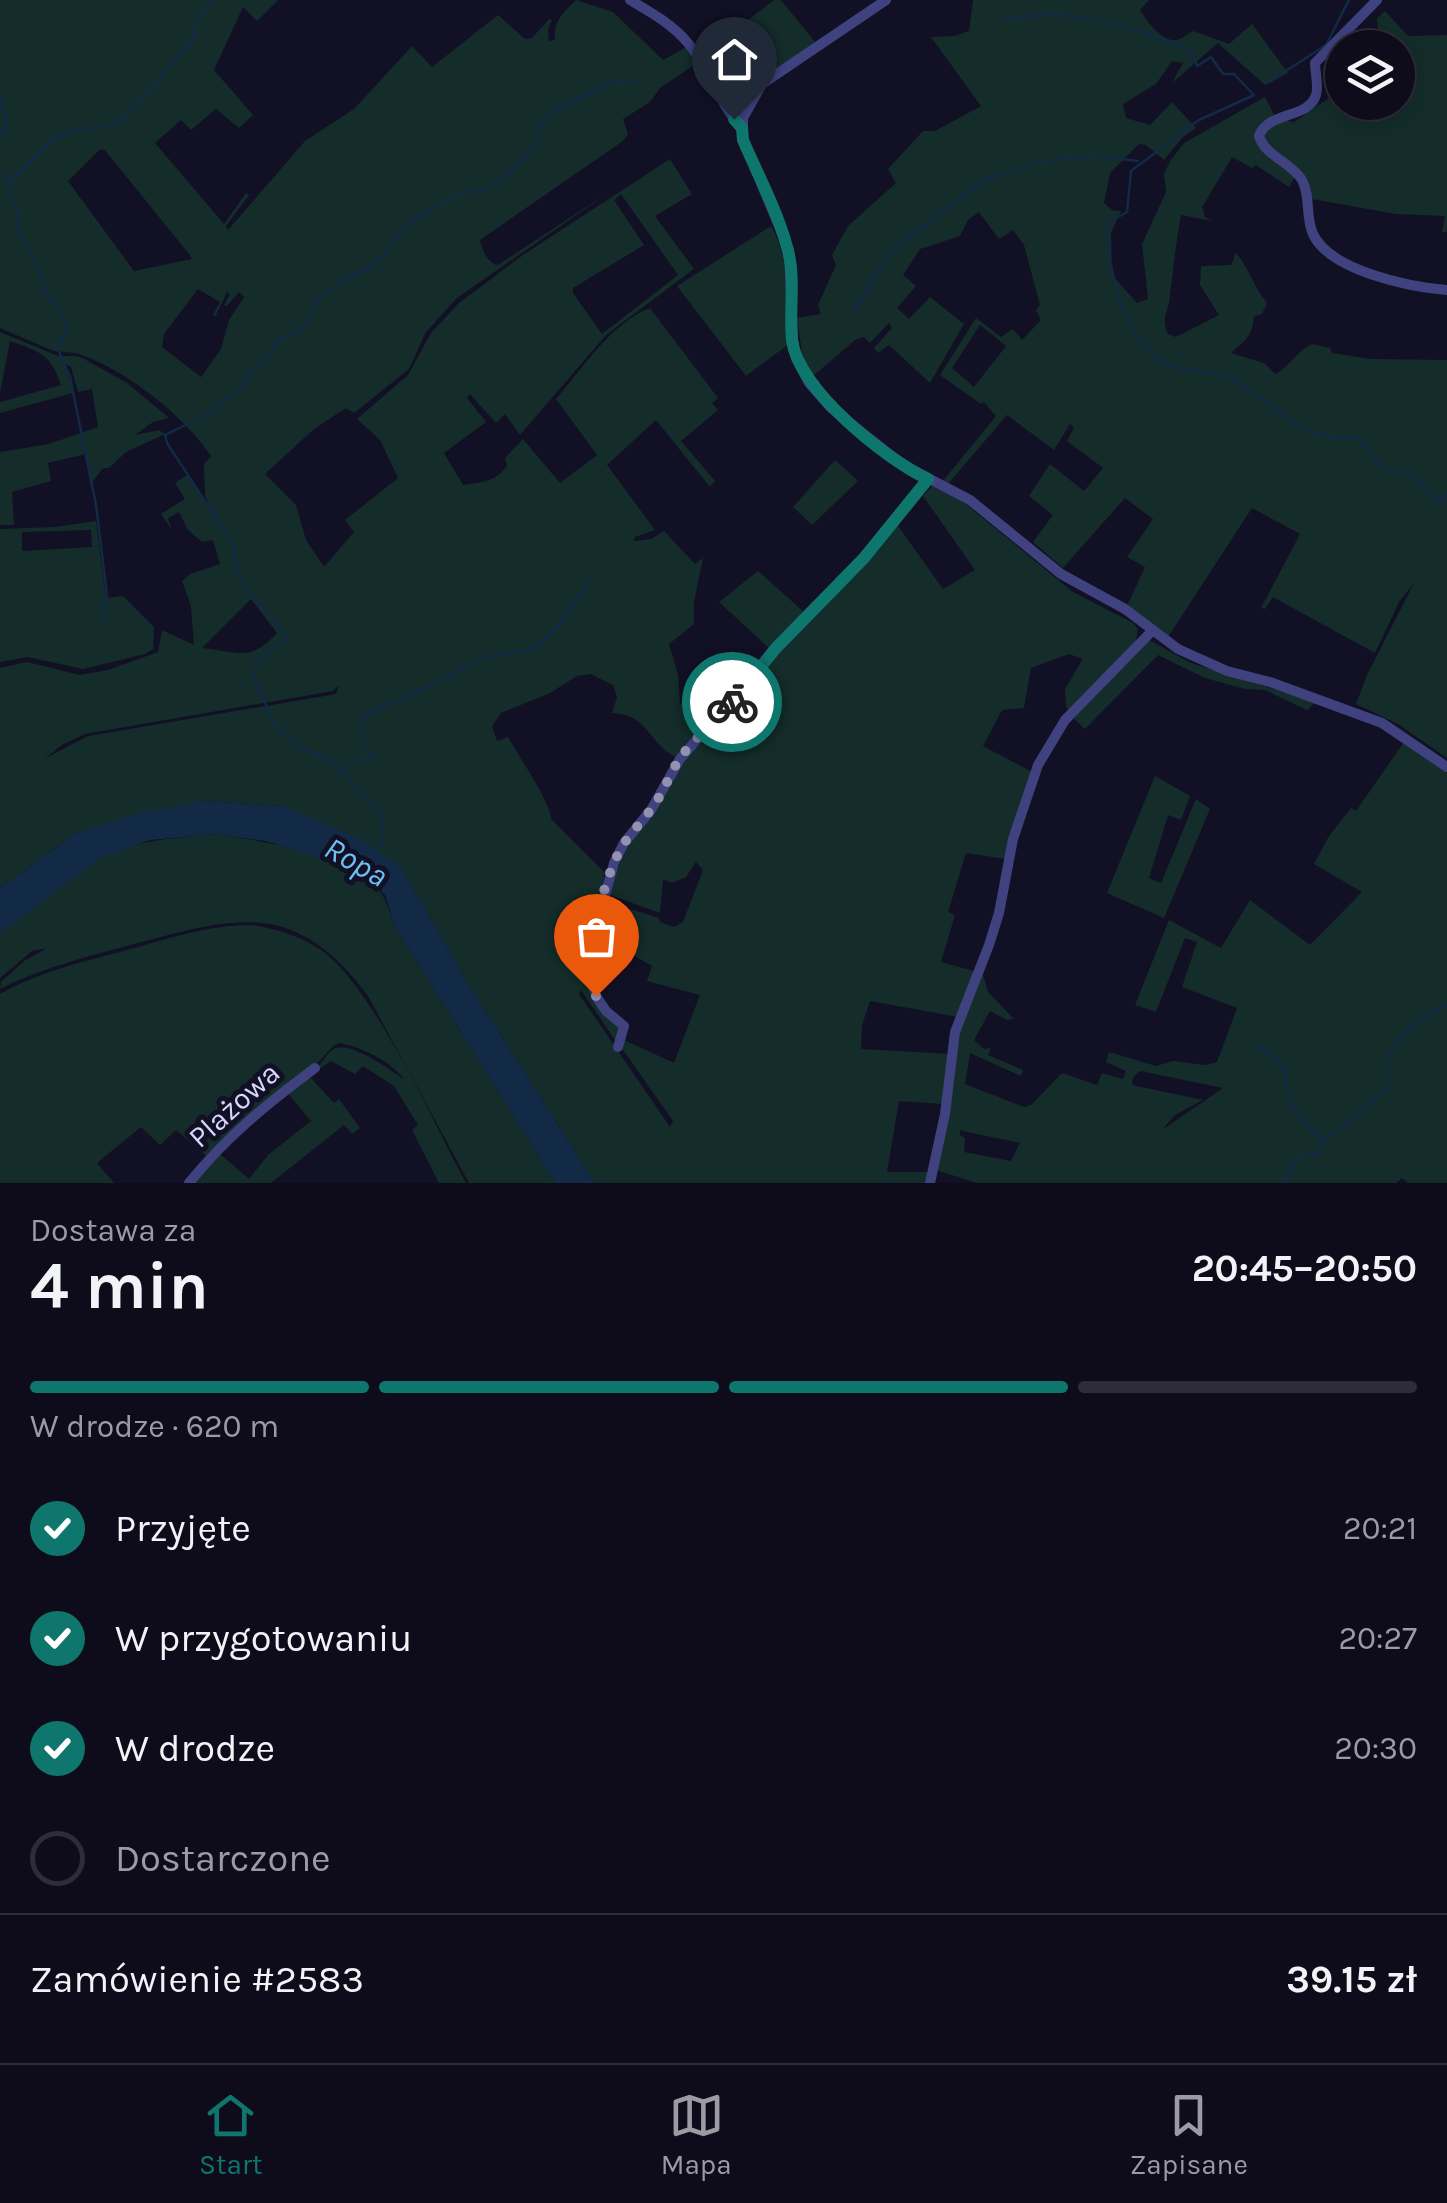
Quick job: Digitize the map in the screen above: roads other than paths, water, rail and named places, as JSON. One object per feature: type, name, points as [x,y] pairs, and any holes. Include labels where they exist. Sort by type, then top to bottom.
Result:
[{"type":"street","points":[[630,0],[689,44],[742,128]]},
{"type":"street","points":[[886,0],[762,84],[748,106],[742,128],[743,140],[788,250],[792,340],[809,383],[830,406],[903,465],[970,500],[1061,574],[1125,609],[1200,661],[1270,682],[1382,724],[1447,767]]},
{"type":"street","points":[[1378,0],[1315,62],[1317,94],[1312,103],[1267,122],[1259,136],[1262,146],[1285,162],[1303,182],[1312,233],[1336,259],[1386,278],[1447,290]]},
{"type":"street","points":[[618,1048],[624,1026],[596,996],[590,975],[597,924],[614,863],[624,843],[652,810],[680,759],[776,648],[864,558],[928,479]]},
{"type":"street","points":[[930,1183],[945,1114],[955,1032],[989,946],[1013,839],[1038,765],[1065,720],[1153,630]]},
{"type":"street","name":"Plażowa","points":[[189,1183],[230,1135],[315,1068]]},
{"type":"water","name":"Ropa","points":[[205,801],[283,806],[360,839],[401,867],[467,982],[595,1183],[556,1183],[395,927],[385,895],[361,870],[266,841],[215,834],[150,840],[98,859],[0,933],[0,888],[76,833],[137,814]]},
{"type":"waterway","points":[[8,184],[52,140],[76,129],[101,128],[127,116],[192,40],[197,20],[212,0]]},
{"type":"waterway","points":[[1269,82],[1326,45],[1349,0]]},
{"type":"waterway","points":[[1004,17],[1077,17],[1144,33],[1192,51],[1197,66],[1211,57],[1223,74],[1234,74],[1254,95],[1199,120],[1131,171],[1127,212],[1108,223],[1110,259],[1127,318],[1161,362],[1236,381],[1314,433],[1360,439],[1375,460],[1388,470],[1410,473],[1438,502],[1447,494]]},
{"type":"waterway","name":"Ropa","points":[[377,853],[384,834],[379,812],[330,759],[302,749],[276,727],[254,678],[257,661],[288,638],[249,594],[238,575],[233,544],[165,435],[206,415],[240,389],[252,370],[272,355],[276,341],[302,330],[317,301],[347,277],[367,270],[405,227],[438,205],[462,193],[482,190],[509,174],[534,148],[542,122],[557,108],[617,81],[636,83]]},
{"type":"waterway","points":[[0,92],[7,122],[0,138]]},
{"type":"waterway","points":[[855,310],[889,253],[984,180],[1044,161],[1097,156],[1138,161]]},
{"type":"waterway","points":[[0,174],[6,177],[10,196],[19,210],[18,232],[35,259],[46,292],[66,320],[67,329],[57,347],[70,377],[96,505],[107,595],[102,620]]},
{"type":"waterway","points":[[341,770],[354,760],[373,758],[360,733],[367,713],[433,685],[485,657],[535,649],[558,626],[590,580]]},
{"type":"waterway","points":[[1284,1183],[1297,1157],[1318,1153],[1324,1141],[1388,1089],[1388,1063],[1394,1047],[1414,1025],[1447,1005]]},
{"type":"waterway","points":[[1253,1043],[1279,1063],[1294,1107],[1322,1139]]}]
